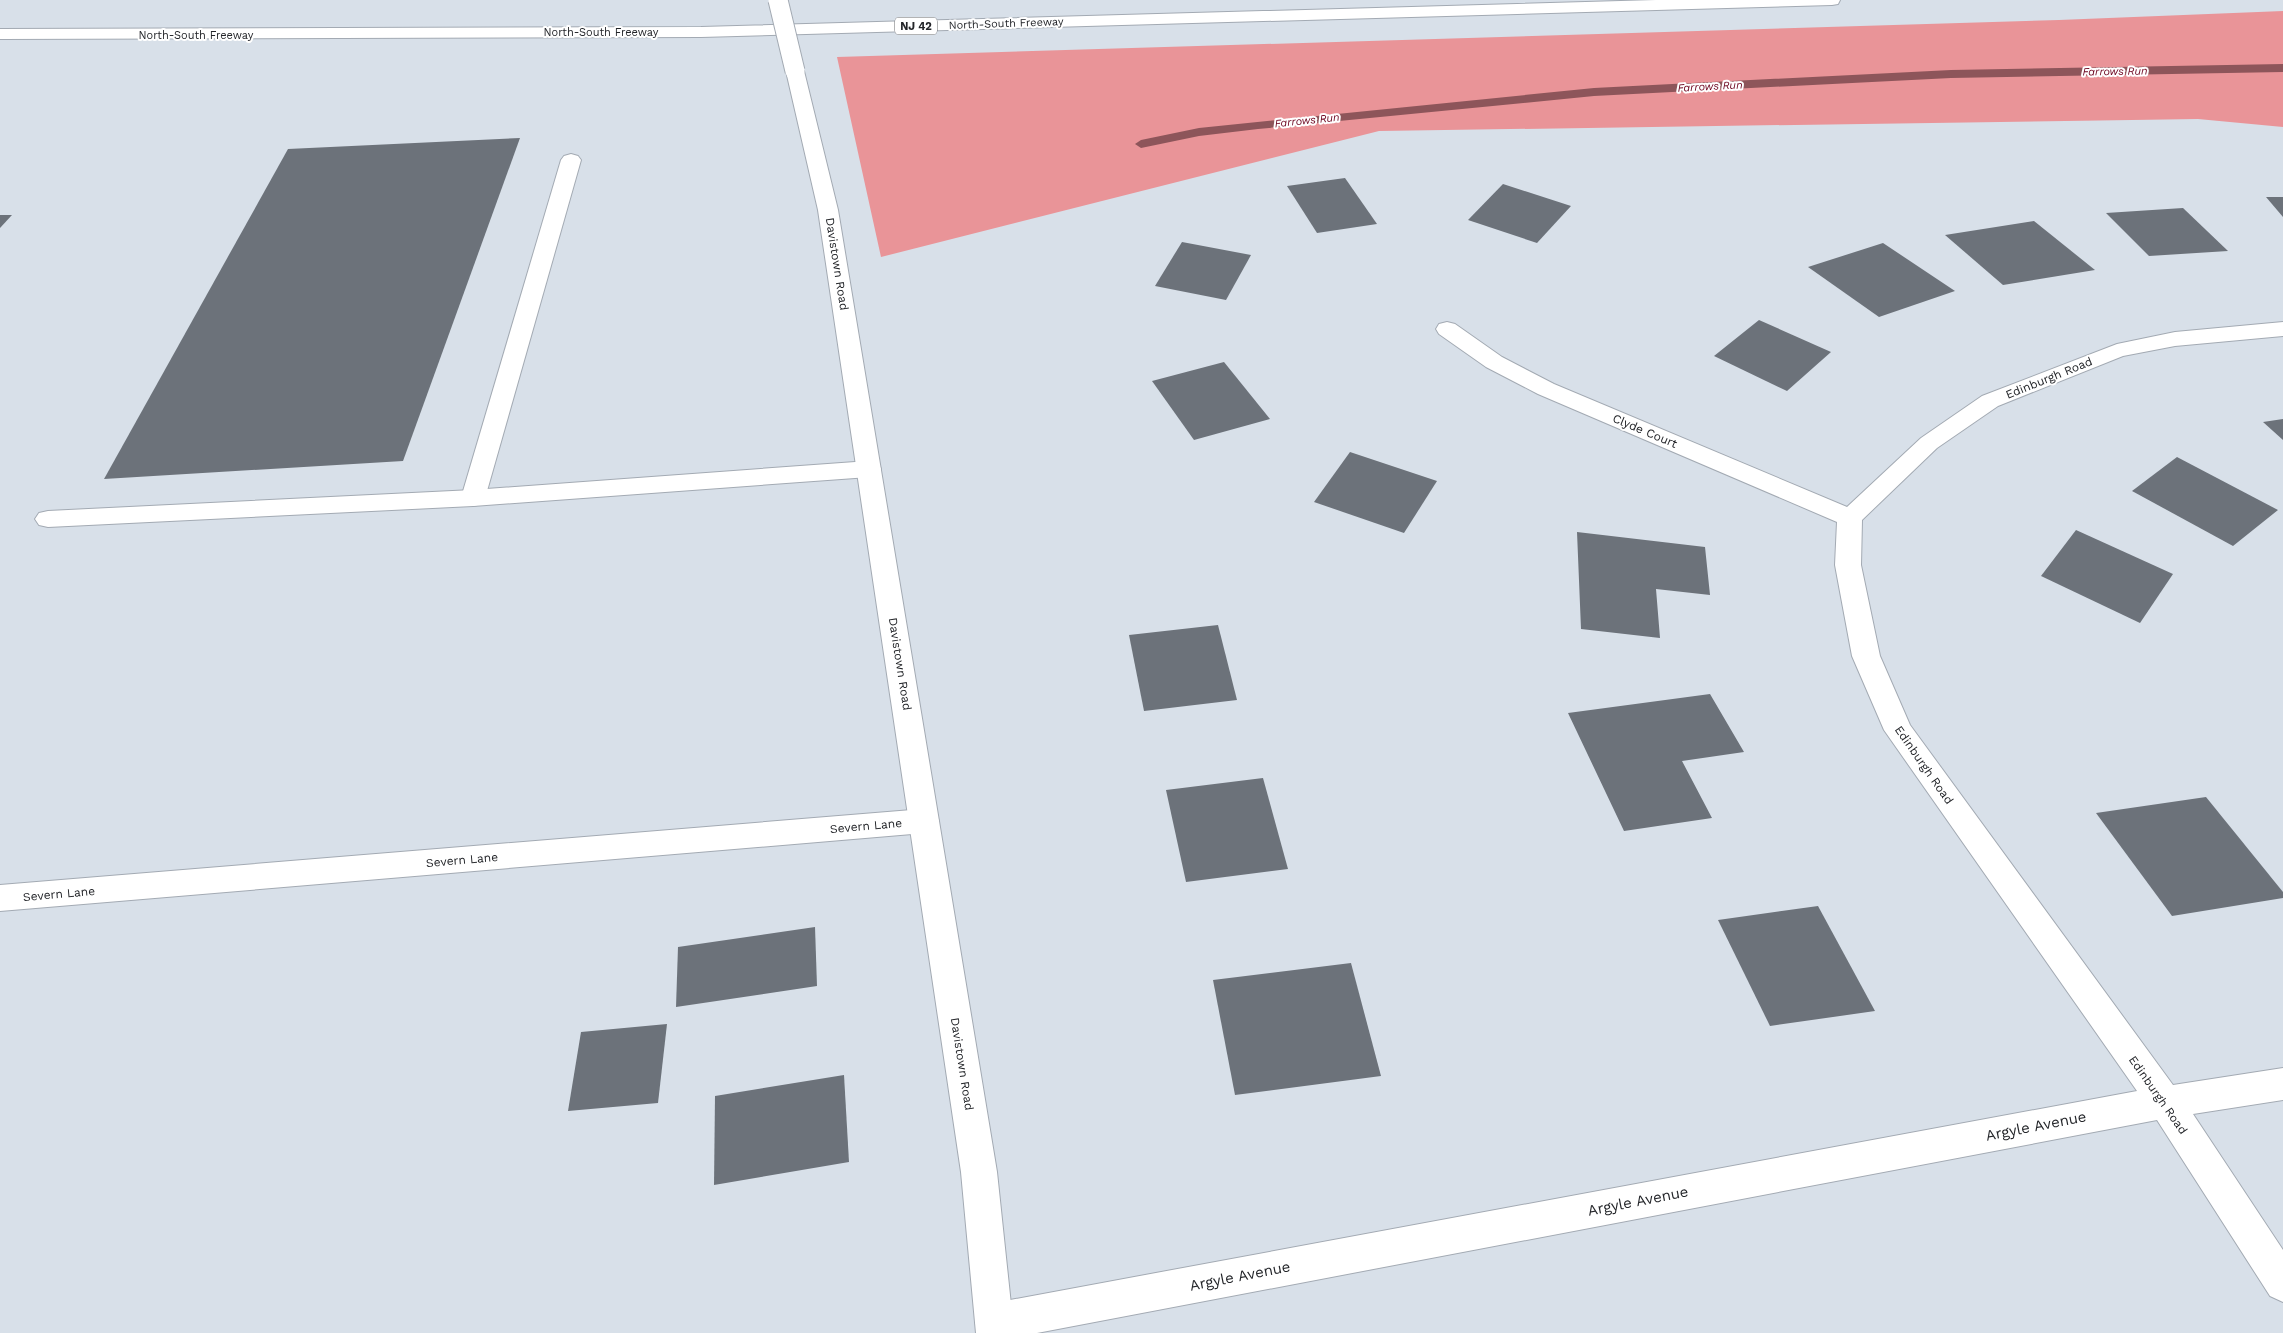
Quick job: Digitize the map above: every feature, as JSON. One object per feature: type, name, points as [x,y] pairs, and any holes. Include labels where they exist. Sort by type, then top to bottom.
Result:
[{"type":"main road","name":"Davistown Road","points":[[778,0],[828,210],[979,1172],[994,1327]]},
{"type":"main road","name":"North-South Freeway","points":[[0,34],[701,32],[1832,0]]},
{"type":"main road","points":[[473,498],[571,160]]},
{"type":"main road","name":"Clyde Court","points":[[1448,329],[1494,362],[1546,389],[1850,518]]},
{"type":"main road","name":"Edinburgh Road","points":[[2283,329],[2175,339],[2117,351],[1990,401],[1929,443],[1850,518],[1848,565],[1866,656],[1898,730],[2165,1102],[2283,1283]]},
{"type":"main road","points":[[48,519],[473,498],[869,469]]},
{"type":"main road","name":"Severn Lane","points":[[0,898],[924,821]]},
{"type":"main road","name":"Argyle Avenue","points":[[994,1327],[2165,1102],[2283,1084]]},
{"type":"shaded area","points":[[2283,11],[2283,127],[2198,119],[1379,131],[881,257],[837,57],[2059,20]]},
{"type":"building","points":[[520,138],[403,461],[104,479],[288,149]]},
{"type":"building","points":[[1345,178],[1377,224],[1317,233],[1287,186]]},
{"type":"building","points":[[1503,184],[1571,206],[1537,243],[1468,220]]},
{"type":"building","points":[[2266,197],[2283,197],[2283,217]]},
{"type":"building","points":[[2183,208],[2228,251],[2149,256],[2106,213]]},
{"type":"building","points":[[0,215],[12,215],[0,228]]},
{"type":"building","points":[[2034,221],[2095,270],[2003,285],[1945,235]]},
{"type":"building","points":[[1182,242],[1251,255],[1226,300],[1155,286]]},
{"type":"building","points":[[1883,243],[1955,291],[1879,317],[1808,267]]},
{"type":"building","points":[[1759,320],[1831,352],[1787,391],[1714,356]]},
{"type":"building","points":[[1224,362],[1270,419],[1194,440],[1152,381]]},
{"type":"building","points":[[2283,419],[2283,440],[2263,422]]},
{"type":"building","points":[[1350,452],[1437,481],[1404,533],[1314,502]]},
{"type":"building","points":[[2177,457],[2278,510],[2233,546],[2132,491]]},
{"type":"building","points":[[2076,530],[2173,574],[2140,623],[2041,576]]},
{"type":"building","points":[[1577,532],[1705,547],[1710,595],[1656,589],[1660,638],[1581,629]]},
{"type":"building","points":[[1218,625],[1237,700],[1144,711],[1129,635]]},
{"type":"building","points":[[1710,694],[1744,752],[1682,761],[1712,818],[1624,831],[1568,713]]},
{"type":"building","points":[[1263,778],[1288,869],[1186,882],[1166,790]]},
{"type":"building","points":[[2206,797],[2283,892],[2283,898],[2172,916],[2096,813]]},
{"type":"building","points":[[1818,906],[1875,1011],[1770,1026],[1718,920]]},
{"type":"building","points":[[815,927],[817,986],[676,1007],[678,947]]},
{"type":"building","points":[[1351,963],[1381,1076],[1235,1095],[1213,980]]},
{"type":"building","points":[[667,1024],[658,1103],[568,1111],[581,1032]]},
{"type":"building","points":[[844,1075],[849,1162],[714,1185],[715,1096]]},
{"type":"waterway","name":"Farrows Run","points":[[1141,144],[1199,132],[1258,125],[1594,92],[1951,74],[2283,68]]}]
